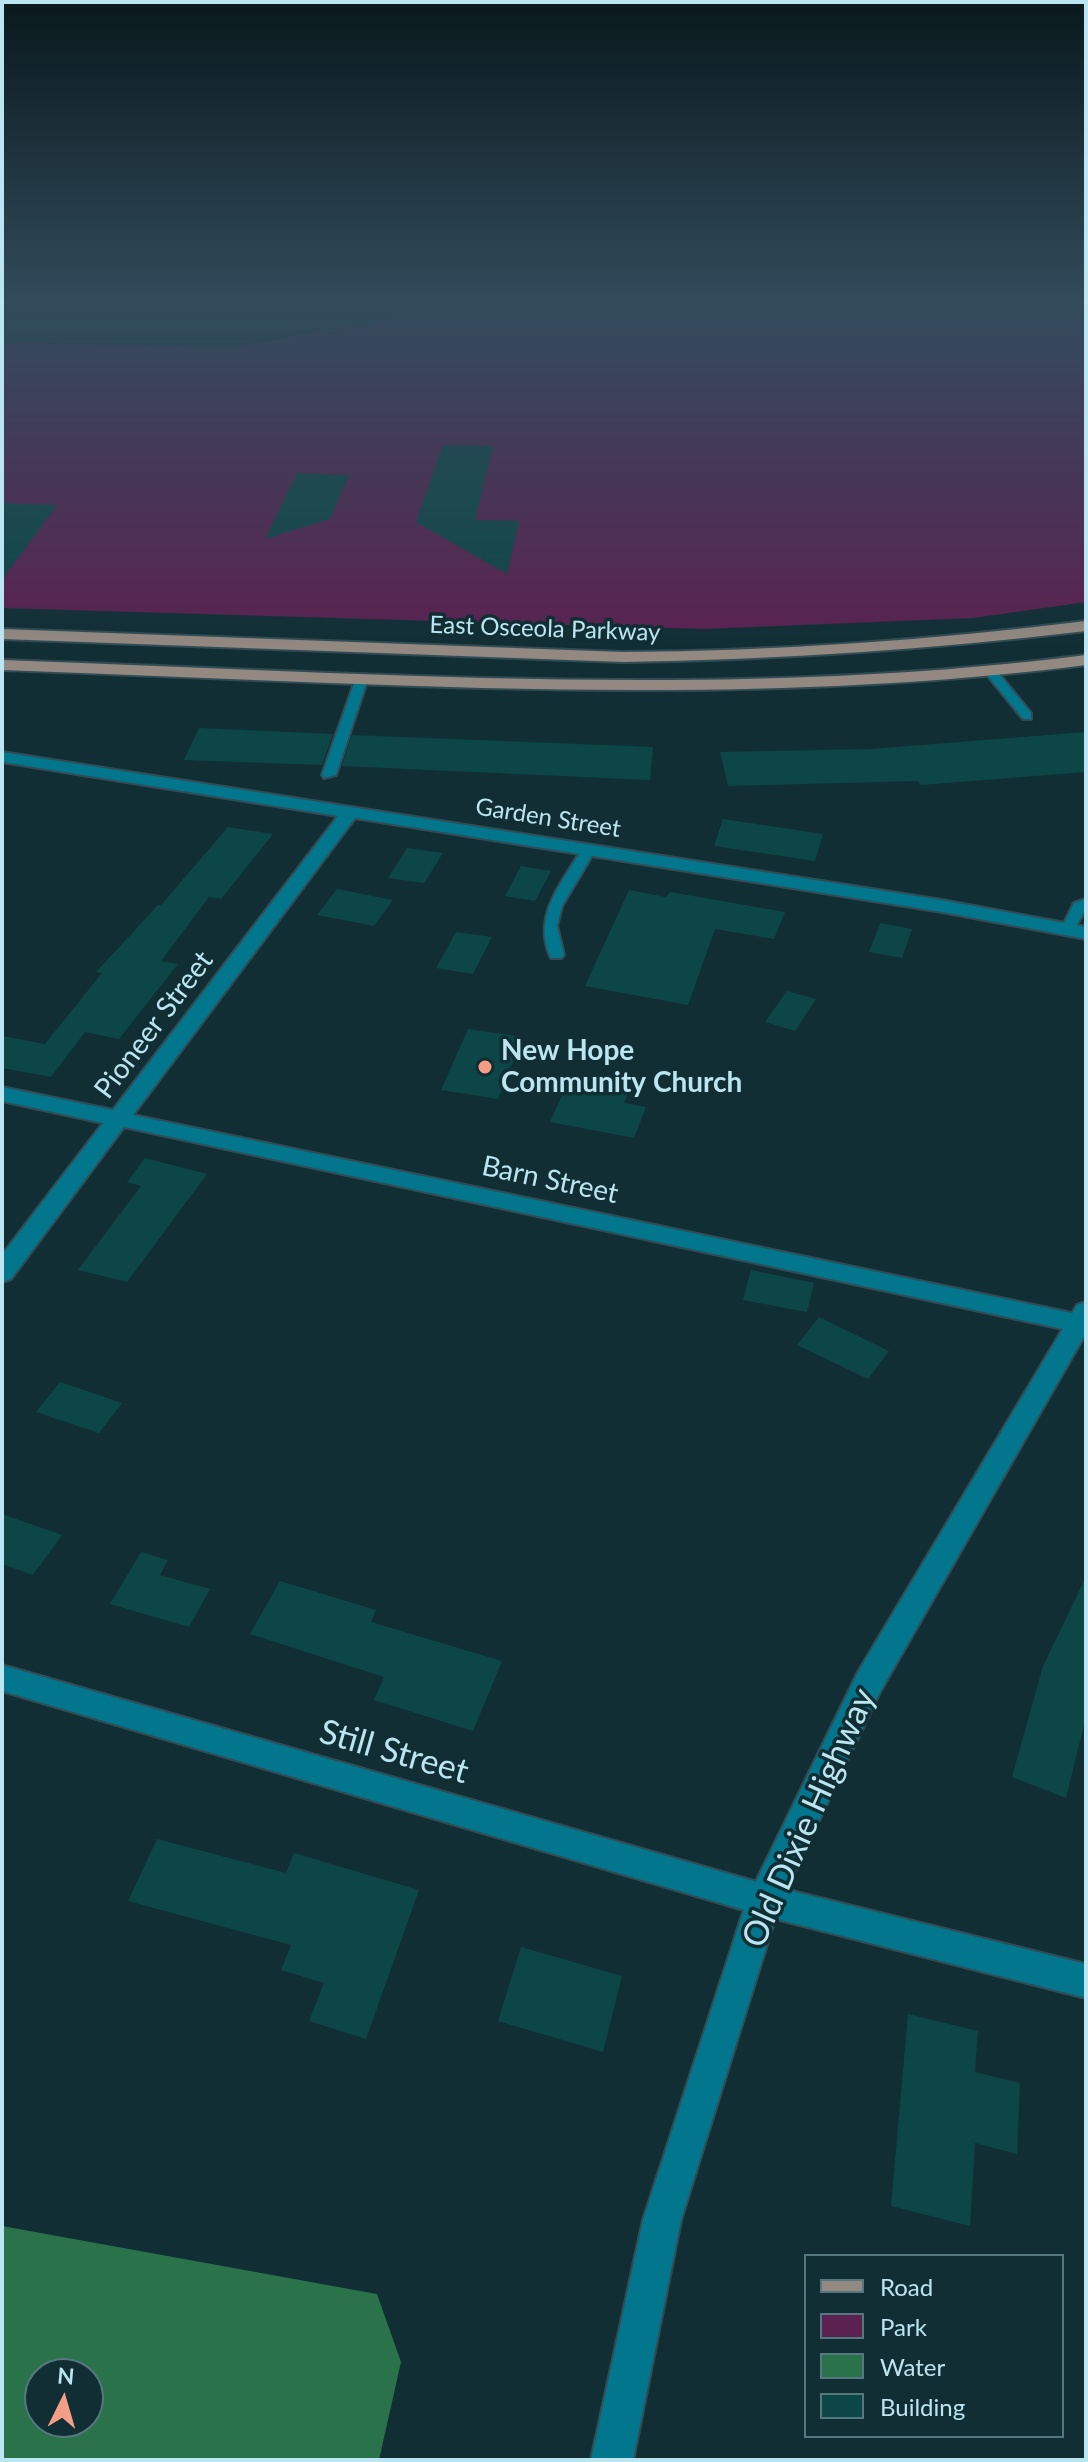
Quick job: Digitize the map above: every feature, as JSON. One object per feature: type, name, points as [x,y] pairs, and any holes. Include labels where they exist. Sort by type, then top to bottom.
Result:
[{"type":"main road","name":"East Osceola Parkway","points":[[2,634],[623,657],[718,657],[897,648],[1086,626]]},
{"type":"main road","name":"East Osceola Parkway","points":[[2,665],[683,689],[839,684],[991,672],[1086,660]]},
{"type":"street","name":"Garden Street","points":[[2,757],[589,849],[1077,931]]},
{"type":"street","name":"Pioneer Street","points":[[2,1273],[351,811]]},
{"type":"street","name":"Barn Street","points":[[2,1094],[1084,1320]]},
{"type":"street","name":"Old Dixie Highway","points":[[612,2460],[662,2220],[764,1900],[869,1682],[1084,1320]]},
{"type":"street","name":"Still Street","points":[[2,1678],[764,1900],[1086,1981]]},
{"type":"lane","points":[[991,672],[1027,716]]},
{"type":"lane","points":[[329,775],[362,678]]},
{"type":"lane","points":[[556,955],[550,926],[555,906],[589,849]]},
{"type":"lane","points":[[1077,931],[1079,906],[1086,903]]},
{"type":"green space","points":[[2,420],[1086,420],[1086,602],[973,618],[704,629],[2,608]]},
{"type":"water","points":[[2,2226],[377,2294],[401,2362],[379,2460],[2,2460]]},
{"type":"building","points":[[443,445],[493,446],[475,520],[519,521],[507,574],[416,522]]},
{"type":"building","points":[[297,473],[349,475],[330,519],[265,539]]},
{"type":"building","points":[[2,503],[57,505],[2,580]]},
{"type":"building","points":[[199,728],[333,734],[322,765],[184,760]]},
{"type":"building","points":[[1086,732],[1086,772],[921,785],[918,781],[728,786],[720,752],[871,749]]},
{"type":"building","points":[[352,735],[653,747],[650,780],[342,766]]},
{"type":"building","points":[[723,819],[823,834],[815,861],[714,846]]},
{"type":"building","points":[[228,827],[273,834],[221,899],[209,897],[161,961],[178,964],[119,1039],[85,1032],[51,1077],[2,1068],[2,1036],[45,1044],[102,973],[96,972],[161,905]]},
{"type":"building","points":[[407,848],[443,853],[424,883],[388,878]]},
{"type":"building","points":[[521,866],[551,871],[535,901],[505,896]]},
{"type":"building","points":[[337,889],[393,900],[374,926],[317,915]]},
{"type":"building","points":[[629,890],[666,897],[670,892],[785,912],[774,939],[715,929],[688,1005],[585,986]]},
{"type":"building","points":[[880,923],[912,929],[902,958],[869,952]]},
{"type":"building","points":[[456,932],[492,937],[473,974],[436,968]]},
{"type":"building","points":[[787,991],[816,999],[795,1031],[765,1022]]},
{"type":"building","points":[[468,1029],[523,1037],[498,1099],[441,1090]]},
{"type":"building","points":[[571,1075],[631,1086],[624,1103],[646,1107],[634,1138],[550,1122]]},
{"type":"building","points":[[145,1158],[207,1174],[127,1282],[78,1270],[141,1186],[127,1182]]},
{"type":"building","points":[[751,1270],[814,1283],[807,1312],[743,1300]]},
{"type":"building","points":[[819,1317],[889,1351],[868,1379],[797,1345]]},
{"type":"building","points":[[60,1382],[122,1403],[99,1433],[36,1412]]},
{"type":"building","points":[[2,1514],[62,1535],[33,1575],[2,1564]]},
{"type":"building","points":[[141,1552],[168,1560],[160,1575],[210,1589],[189,1627],[110,1604]]},
{"type":"building","points":[[1086,1577],[1086,1717],[1066,1798],[1012,1777],[1043,1666]]},
{"type":"building","points":[[280,1581],[376,1610],[371,1622],[502,1661],[473,1731],[374,1700],[384,1677],[250,1634]]},
{"type":"building","points":[[157,1839],[286,1873],[294,1853],[419,1890],[366,2039],[309,2021],[324,1983],[281,1970],[291,1945],[128,1901]]},
{"type":"building","points":[[521,1947],[622,1976],[603,2052],[498,2021]]},
{"type":"building","points":[[908,2014],[978,2031],[975,2072],[1020,2083],[1017,2154],[975,2143],[970,2226],[891,2206]]},
{"type":"place","name":"New Hope Community Church","points":[[485,1067]]}]
